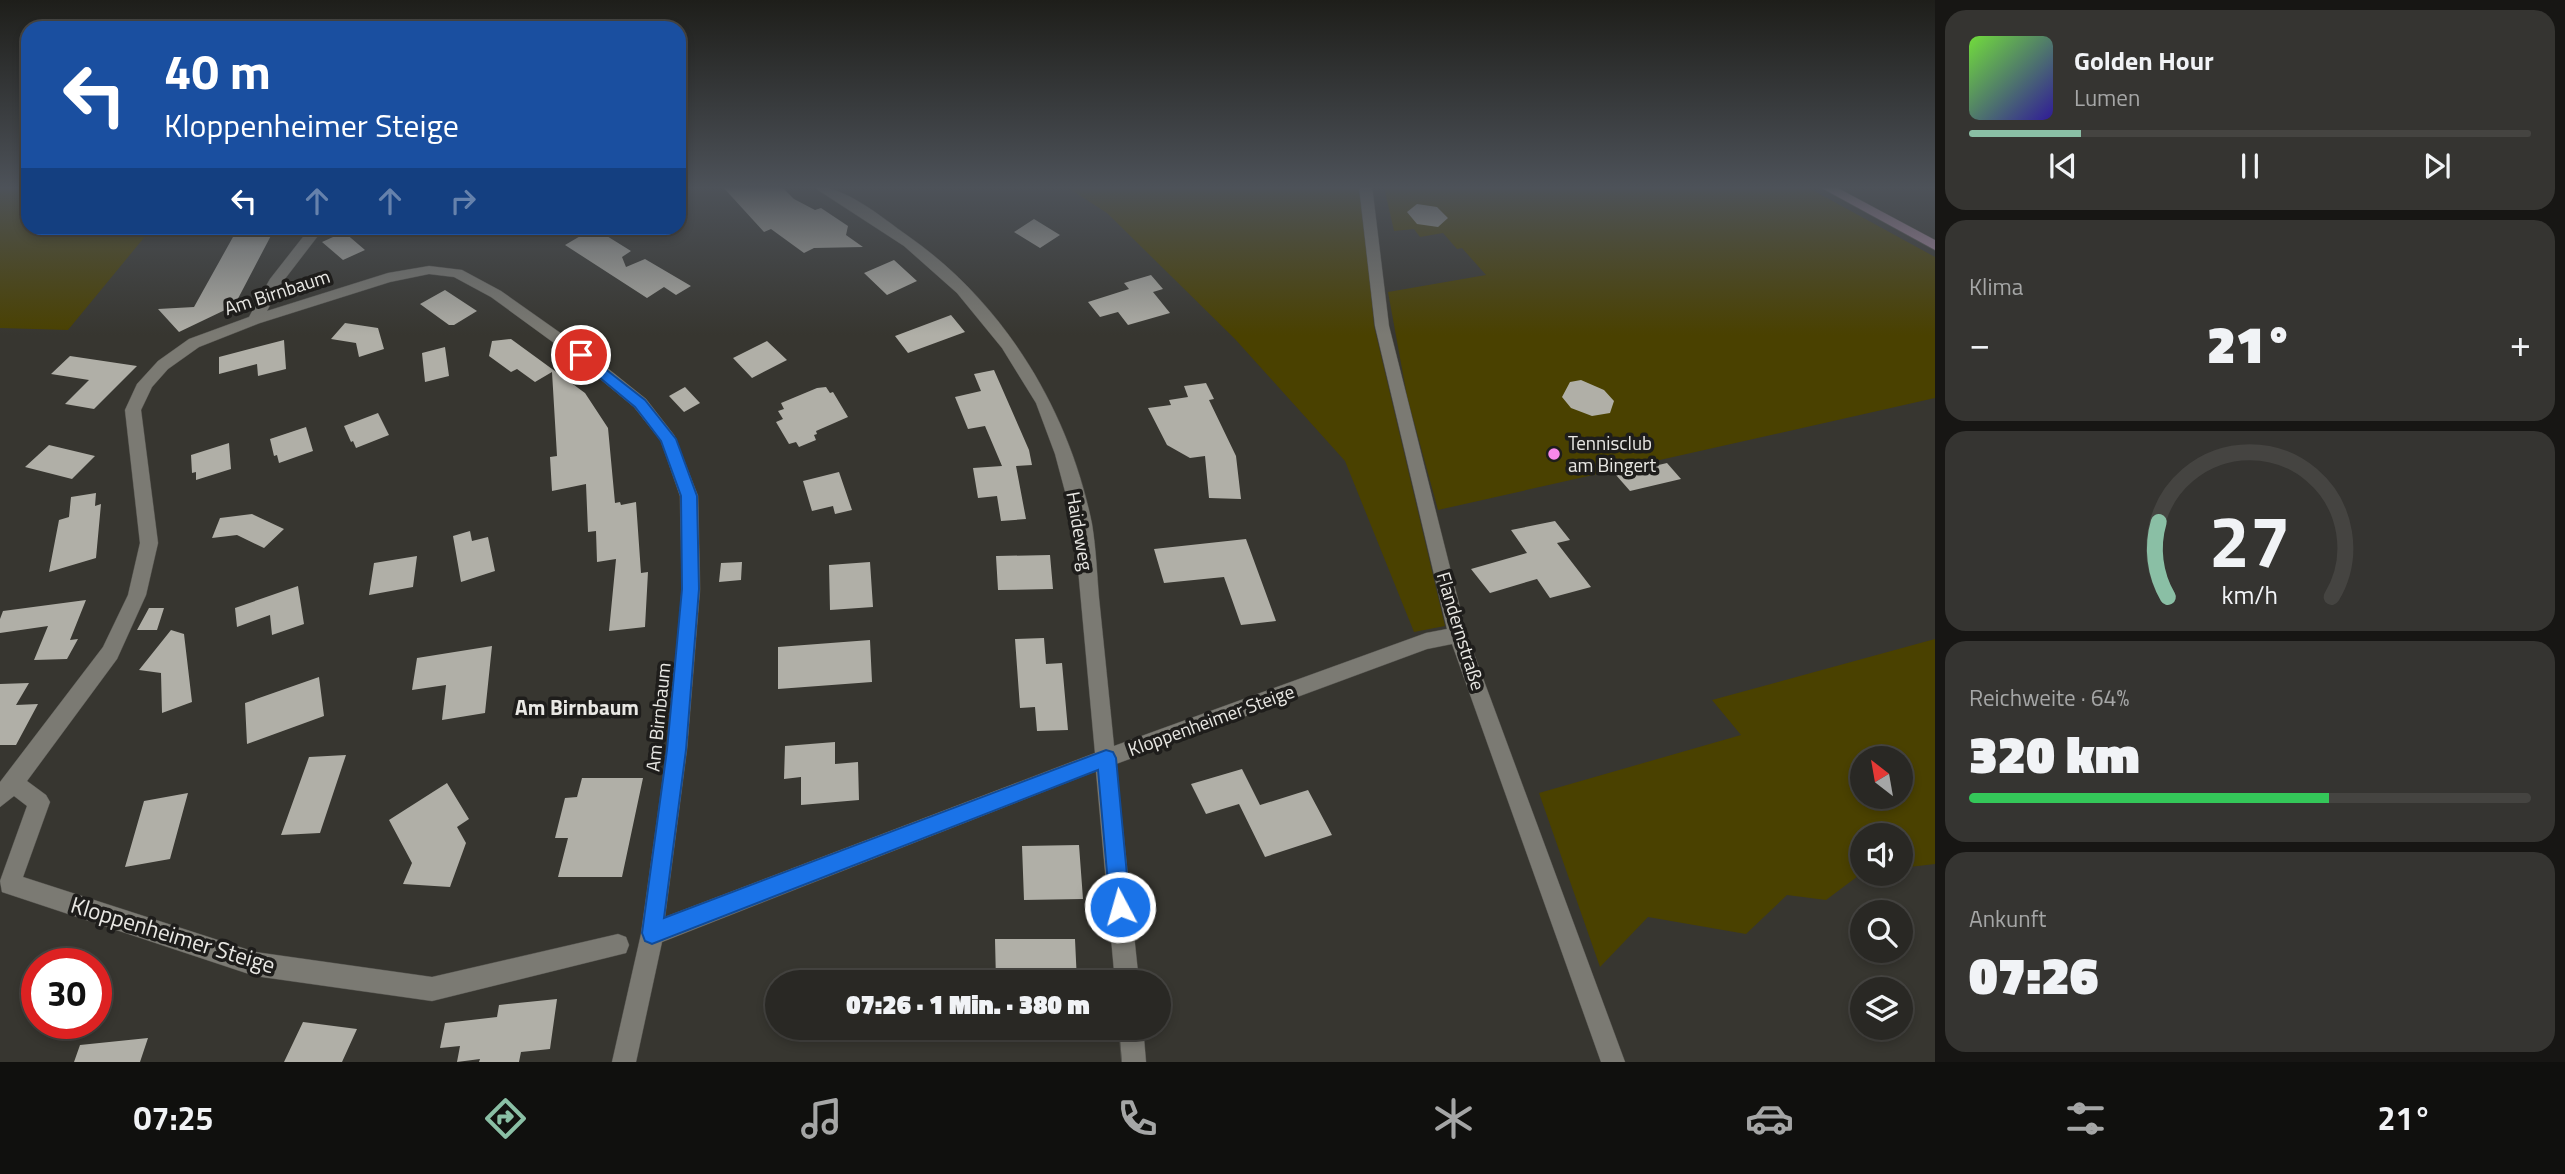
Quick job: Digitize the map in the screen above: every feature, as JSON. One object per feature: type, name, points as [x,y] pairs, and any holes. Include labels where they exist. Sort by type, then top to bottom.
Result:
[{"type":"main road","points":[[1916,236],[1935,246]]},
{"type":"street","points":[[255,320],[275,282],[311,236]]},
{"type":"street","name":"Haideweg","points":[[900,236],[964,289],[1007,340],[1047,410],[1067,463],[1083,524],[1126,970]]},
{"type":"street","name":"Flandernstraße","points":[[1372,236],[1382,326],[1458,635],[1613,1062]]},
{"type":"street","name":"Am Birnbaum","points":[[7,790],[110,653],[141,586],[149,543],[133,410],[145,384],[163,365],[194,343],[255,320],[388,278],[429,270],[457,273],[496,294],[581,355],[640,403],[668,439],[689,496],[691,589],[677,750],[652,933],[624,1062]]},
{"type":"street","name":"Kloppenheimer Steige","points":[[652,933],[1106,758],[1426,641],[1458,635]]},
{"type":"street","name":"Kloppenheimer Steige","points":[[7,790],[39,802],[10,884],[255,964],[432,989],[618,945]]},
{"type":"street","points":[[1132,1040],[1134,1062]]},
{"type":"shaded area","points":[[0,236],[146,236],[68,330],[0,328]]},
{"type":"shaded area","points":[[1130,236],[1366,236],[1374,326],[1445,626],[1414,632],[1345,461],[1235,339]]},
{"type":"shaded area","points":[[1445,236],[1896,236],[1935,257],[1935,398],[1438,510],[1407,396],[1388,292],[1486,275],[1462,248],[1457,249]]},
{"type":"shaded area","points":[[1935,639],[1935,864],[1913,867],[1913,823],[1850,823],[1850,882],[1826,900],[1787,895],[1746,934],[1648,917],[1600,967],[1539,793],[1741,735],[1712,700]]},
{"type":"building","points":[[234,236],[271,236],[232,310],[225,310],[179,332],[158,309],[194,307]]},
{"type":"building","points":[[336,236],[348,236],[365,250],[343,260],[322,242]]},
{"type":"building","points":[[581,236],[606,236],[631,251],[622,257],[626,267],[645,259],[691,286],[676,295],[664,287],[647,298],[565,245]]},
{"type":"building","points":[[780,236],[847,236],[863,247],[814,248],[804,253]]},
{"type":"building","points":[[1020,236],[1059,236],[1040,248]]},
{"type":"building","points":[[894,260],[917,281],[887,295],[864,273]]},
{"type":"building","points":[[1151,275],[1163,289],[1153,292],[1170,313],[1128,325],[1118,312],[1100,317],[1088,302],[1129,289],[1124,283]]},
{"type":"building","points":[[445,290],[477,311],[454,325],[449,325],[420,304]]},
{"type":"building","points":[[951,315],[965,332],[908,353],[895,336]]},
{"type":"building","points":[[345,323],[378,328],[384,349],[359,357],[356,343],[331,339]]},
{"type":"building","points":[[511,339],[585,393],[608,428],[615,503],[620,502],[621,505],[636,502],[641,573],[648,572],[645,627],[609,631],[616,559],[597,562],[596,531],[588,532],[586,484],[552,491],[550,457],[557,456],[552,372],[535,382],[517,369],[511,372],[489,356],[492,341]]},
{"type":"building","points":[[284,340],[286,369],[258,376],[257,364],[219,374],[219,357]]},
{"type":"building","points":[[767,341],[787,360],[752,378],[733,358]]},
{"type":"building","points":[[445,347],[449,376],[425,382],[422,353]]},
{"type":"building","points":[[70,356],[137,366],[94,409],[65,404],[89,380],[51,374]]},
{"type":"building","points":[[994,370],[1029,450],[1032,465],[1016,466],[1026,519],[1001,521],[997,496],[978,498],[973,468],[1002,466],[985,426],[968,429],[955,397],[981,391],[974,374]]},
{"type":"building","points":[[1581,380],[1604,390],[1614,401],[1610,413],[1592,416],[1571,408],[1562,397],[1570,382]]},
{"type":"building","points":[[1206,383],[1214,399],[1209,400],[1236,456],[1241,499],[1209,498],[1205,456],[1190,458],[1167,445],[1148,408],[1171,405],[1169,400],[1188,397],[1184,386]]},
{"type":"building","points":[[685,387],[700,403],[684,412],[669,396]]},
{"type":"building","points":[[826,387],[830,393],[833,392],[848,417],[816,431],[816,440],[799,447],[796,442],[789,444],[776,422],[783,419],[778,411],[784,409],[781,403]]},
{"type":"building","points":[[378,413],[389,435],[356,448],[344,426]]},
{"type":"building","points":[[306,427],[313,451],[279,463],[277,455],[274,456],[270,439]]},
{"type":"building","points":[[229,443],[231,469],[196,480],[196,472],[192,473],[191,455]]},
{"type":"building","points":[[49,445],[95,456],[72,479],[25,467]]},
{"type":"building","points":[[1667,463],[1681,479],[1630,491],[1616,475]]},
{"type":"building","points":[[839,472],[852,510],[835,514],[833,506],[812,511],[803,481]]},
{"type":"building","points":[[96,493],[95,506],[101,504],[96,558],[49,572],[59,520],[69,517],[71,497]]},
{"type":"building","points":[[252,514],[284,529],[264,548],[237,535],[212,538],[220,518]]},
{"type":"building","points":[[1555,521],[1570,540],[1557,543],[1591,587],[1550,598],[1537,579],[1490,593],[1471,569],[1527,553],[1511,530]]},
{"type":"building","points":[[470,531],[472,541],[488,537],[495,571],[461,582],[453,536]]},
{"type":"building","points":[[1246,539],[1276,621],[1241,625],[1224,577],[1164,583],[1154,549]]},
{"type":"building","points":[[1050,555],[1053,589],[998,590],[996,556]]},
{"type":"building","points":[[417,556],[413,587],[369,595],[374,563]]},
{"type":"building","points":[[742,562],[741,580],[719,582],[721,563]]},
{"type":"building","points":[[870,562],[873,607],[830,610],[829,565]]},
{"type":"building","points":[[298,586],[304,624],[272,635],[270,615],[237,627],[235,608]]},
{"type":"building","points":[[86,600],[70,640],[78,639],[67,659],[34,660],[48,626],[0,633],[3,611]]},
{"type":"building","points":[[149,608],[164,608],[157,630],[137,630]]},
{"type":"building","points":[[171,630],[184,634],[192,702],[162,713],[161,673],[139,670]]},
{"type":"building","points":[[1044,638],[1046,664],[1062,663],[1068,730],[1037,731],[1035,707],[1020,708],[1015,639]]},
{"type":"building","points":[[870,640],[872,682],[778,689],[778,647]]},
{"type":"building","points":[[492,646],[485,713],[442,720],[446,685],[412,690],[417,658]]},
{"type":"building","points":[[319,677],[324,716],[247,744],[245,703]]},
{"type":"building","points":[[29,683],[16,705],[38,704],[16,745],[0,745],[0,684]]},
{"type":"building","points":[[835,742],[835,764],[858,762],[859,800],[801,805],[801,777],[784,779],[785,746]]},
{"type":"building","points":[[346,755],[320,833],[281,835],[309,757]]},
{"type":"building","points":[[1242,769],[1260,805],[1308,790],[1332,835],[1265,857],[1239,804],[1206,814],[1191,784]]},
{"type":"building","points":[[582,778],[643,778],[622,877],[558,877],[568,838],[555,838],[565,798],[577,797]]},
{"type":"building","points":[[447,783],[469,819],[457,827],[466,843],[450,887],[403,884],[412,863],[389,820]]},
{"type":"building","points":[[188,793],[170,859],[125,867],[144,801]]},
{"type":"building","points":[[1079,845],[1083,899],[1024,900],[1022,846]]},
{"type":"building","points":[[995,939],[1075,939],[1076,970],[996,970]]},
{"type":"building","points":[[557,999],[550,1049],[521,1052],[519,1062],[479,1062],[480,1059],[457,1062],[460,1046],[440,1048],[445,1023],[497,1017],[499,1005]]},
{"type":"building","points":[[303,1022],[357,1029],[342,1062],[284,1062]]},
{"type":"building","points":[[148,1038],[140,1062],[74,1062],[80,1045]]},
{"type":"place","name":"Tennisclub am Bingert","points":[[1554,454]]},
{"type":"district","name":"Am Birnbaum","points":[[577,708]]},
{"type":"route","points":[[581,355],[640,403],[668,439],[689,496],[691,589],[677,750],[652,933],[889,844],[1106,758],[1120,907]]}]
